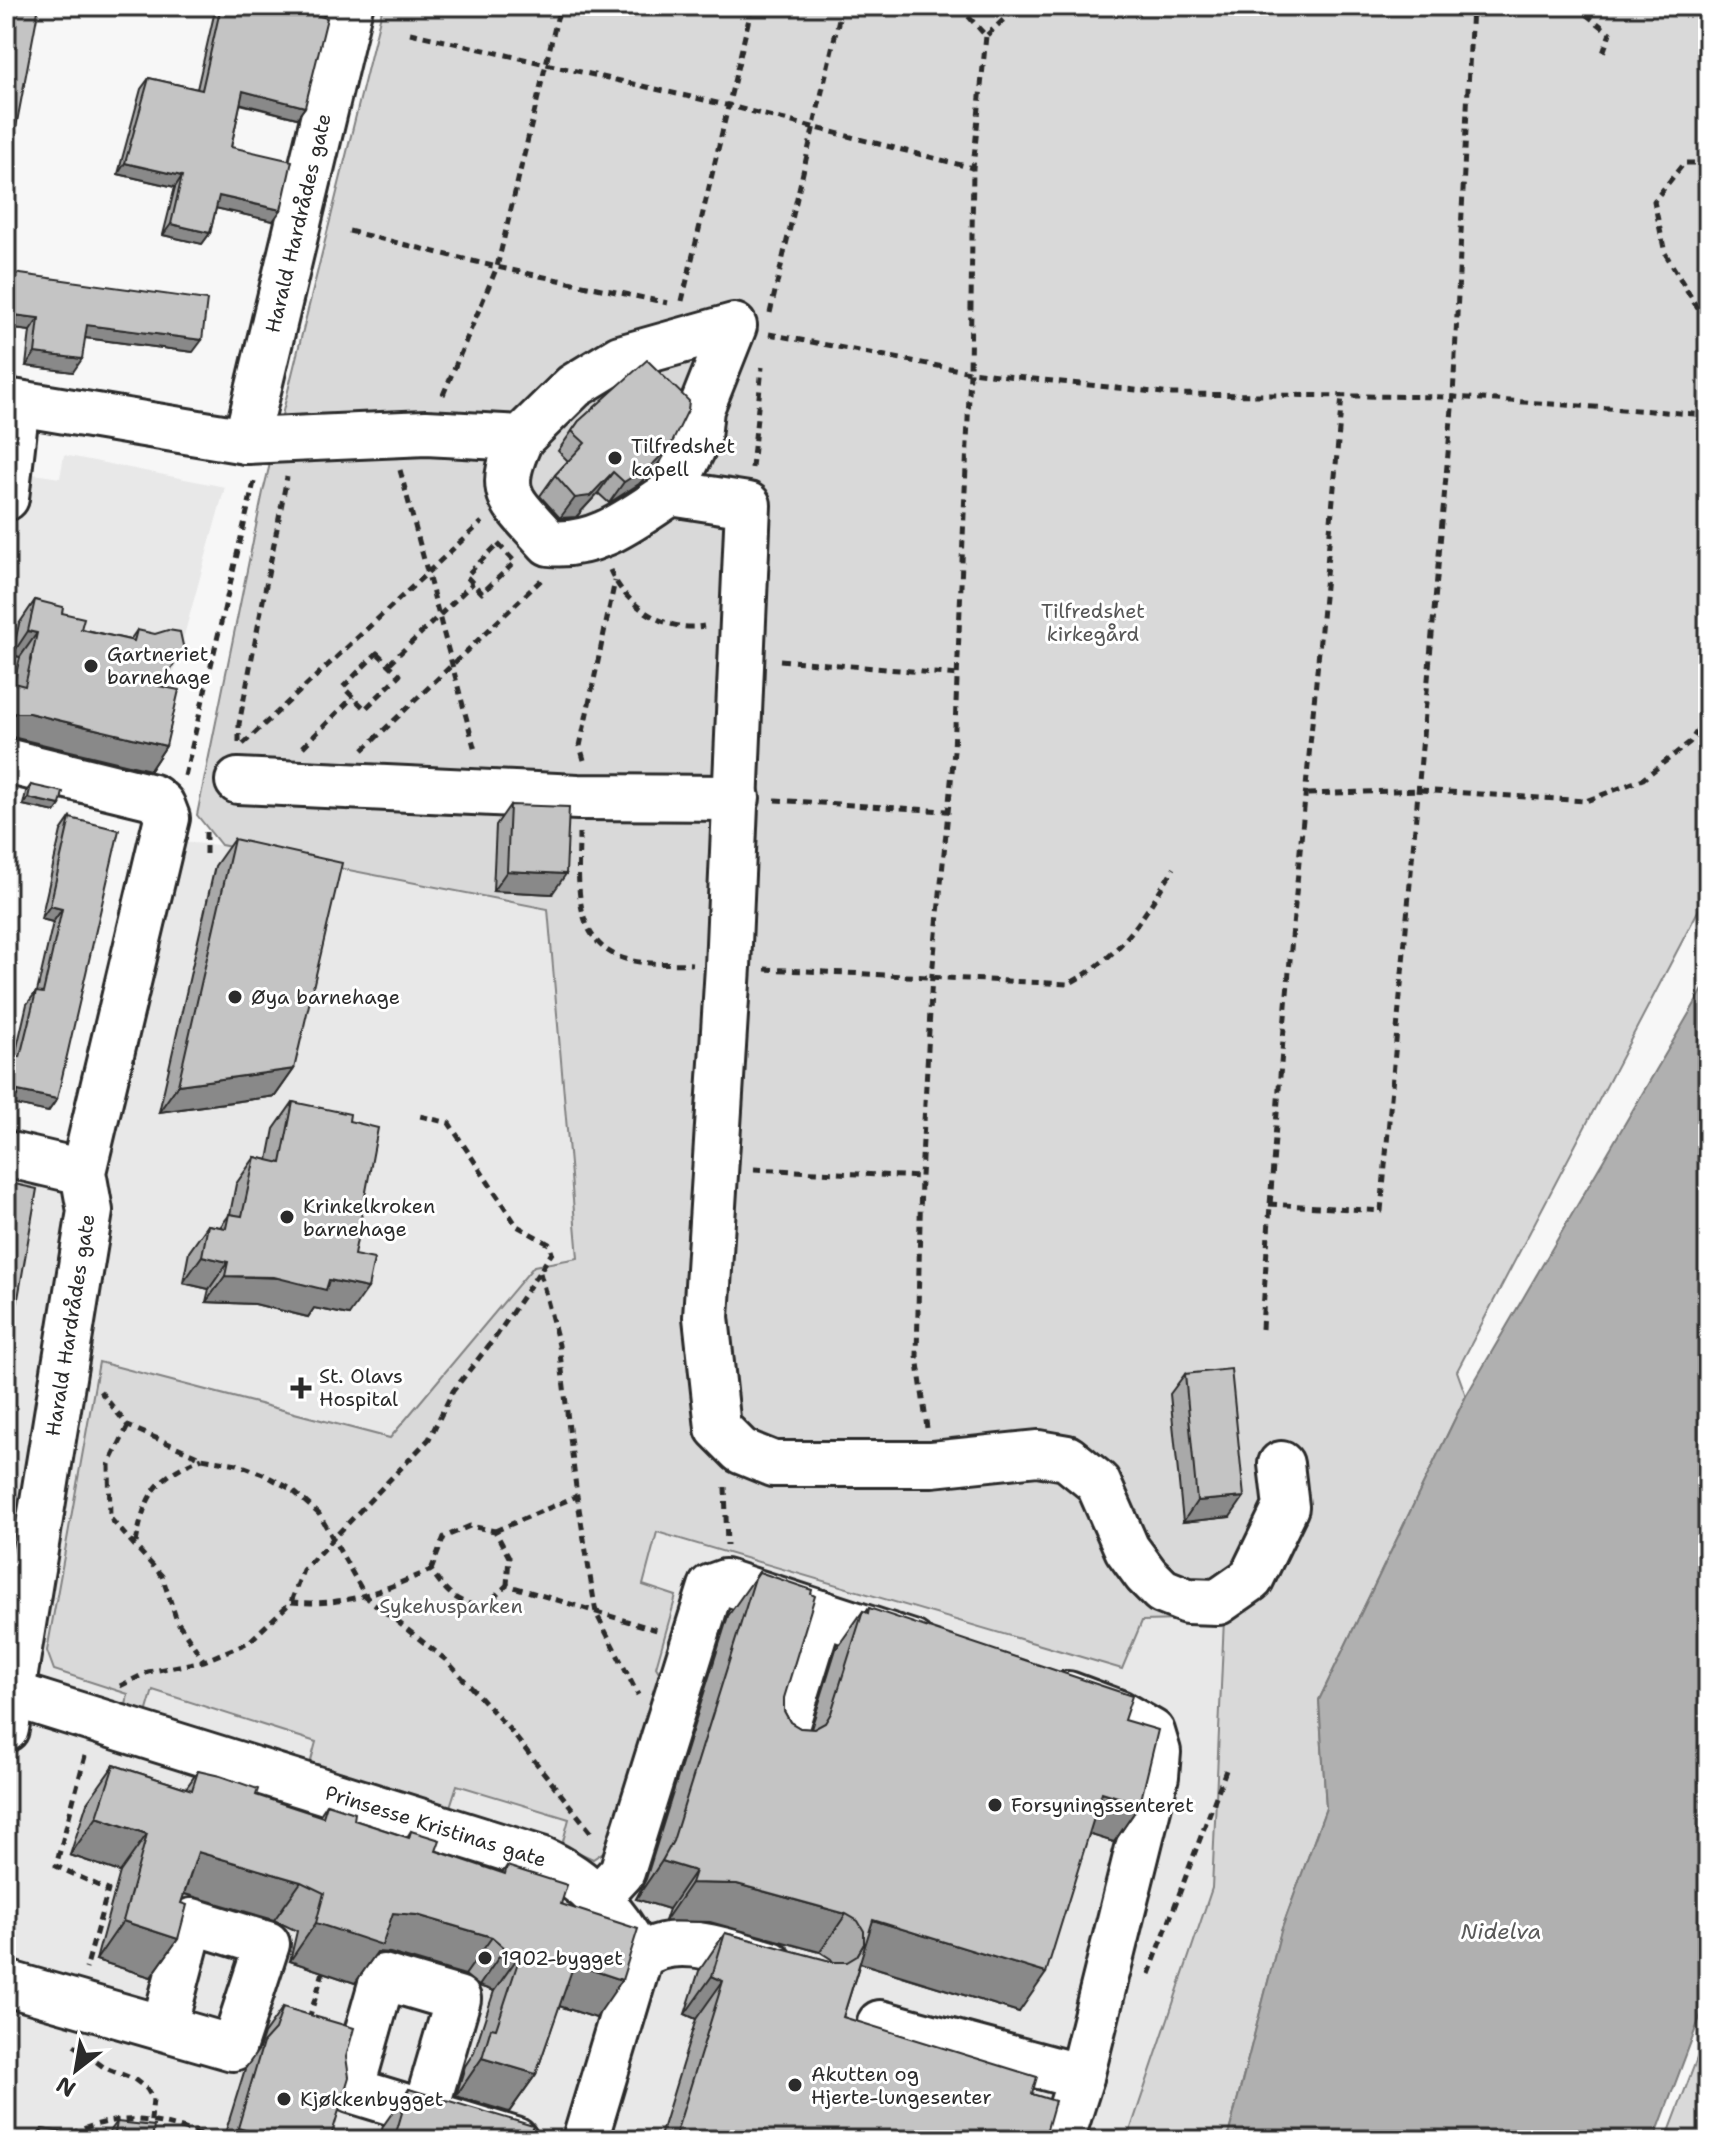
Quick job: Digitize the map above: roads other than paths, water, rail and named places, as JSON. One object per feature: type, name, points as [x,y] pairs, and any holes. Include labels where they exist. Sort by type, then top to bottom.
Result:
[{"type":"street","name":"Harald Hardrådes gate","points":[[246,441],[350,6]]},
{"type":"street","points":[[754,336],[701,409],[698,438],[671,493],[583,542],[549,543],[509,496],[507,468],[521,438],[574,386],[620,358],[754,336]]},
{"type":"street","points":[[6,498],[12,402],[246,441],[408,434],[521,438]]},
{"type":"street","points":[[671,493],[748,505],[737,798],[706,1317],[718,1428],[741,1451],[773,1464],[932,1464],[1038,1453],[1067,1458],[1098,1483],[1127,1549],[1162,1591],[1187,1601],[1218,1602],[1251,1579],[1286,1507],[1281,1464]]},
{"type":"street","points":[[244,759],[574,780],[737,798]]},
{"type":"street","name":"Harald Hardrådes gate","points":[[6,761],[153,797],[186,822],[83,1172],[90,1211],[9,1712]]},
{"type":"street","points":[[6,1154],[83,1172]]},
{"type":"street","points":[[610,1885],[711,1587],[725,1582],[953,1656]]},
{"type":"street","points":[[781,1743],[821,1613]]},
{"type":"street","points":[[1026,1680],[1119,1713],[1152,1732],[1158,1752],[1156,1776],[1081,2077],[1061,2140]]},
{"type":"street","name":"Prinsesse Kristinas gate","points":[[9,1712],[541,1859],[610,1885],[623,1926],[640,1957]]},
{"type":"street","points":[[585,2140],[640,1957],[654,1946],[704,1946],[813,1976]]},
{"type":"street","points":[[6,1983],[164,2027]]},
{"type":"street","points":[[880,2023],[1081,2077]]},
{"type":"street","points":[[425,2112],[515,2140]]},
{"type":"water","name":"Nidelva","points":[[1708,981],[1708,1996],[1654,2140],[1227,2140],[1281,1931],[1326,1808],[1319,1700],[1466,1396]]},
{"type":"place","name":"Tilfredshet kapell","points":[[615,458]]},
{"type":"place","name":"Gartneriet barnehage","points":[[91,666]]},
{"type":"place","name":"Øya barnehage","points":[[235,997]]},
{"type":"place","name":"Krinkelkroken barnehage","points":[[287,1217]]},
{"type":"place","name":"St. Olavs Hospital","points":[[301,1388]]},
{"type":"place","name":"Forsyningssenteret","points":[[995,1805]]},
{"type":"place","name":"1902-bygget","points":[[485,1958]]},
{"type":"place","name":"Akutten og Hjerte-lungesenter","points":[[795,2085]]},
{"type":"place","name":"Kjøkkenbygget","points":[[284,2099]]},
{"type":"park label","name":"Tilfredshet kirkegård","points":[[1093,622]]},
{"type":"park label","name":"Sykehusparken","points":[[451,1606]]}]
